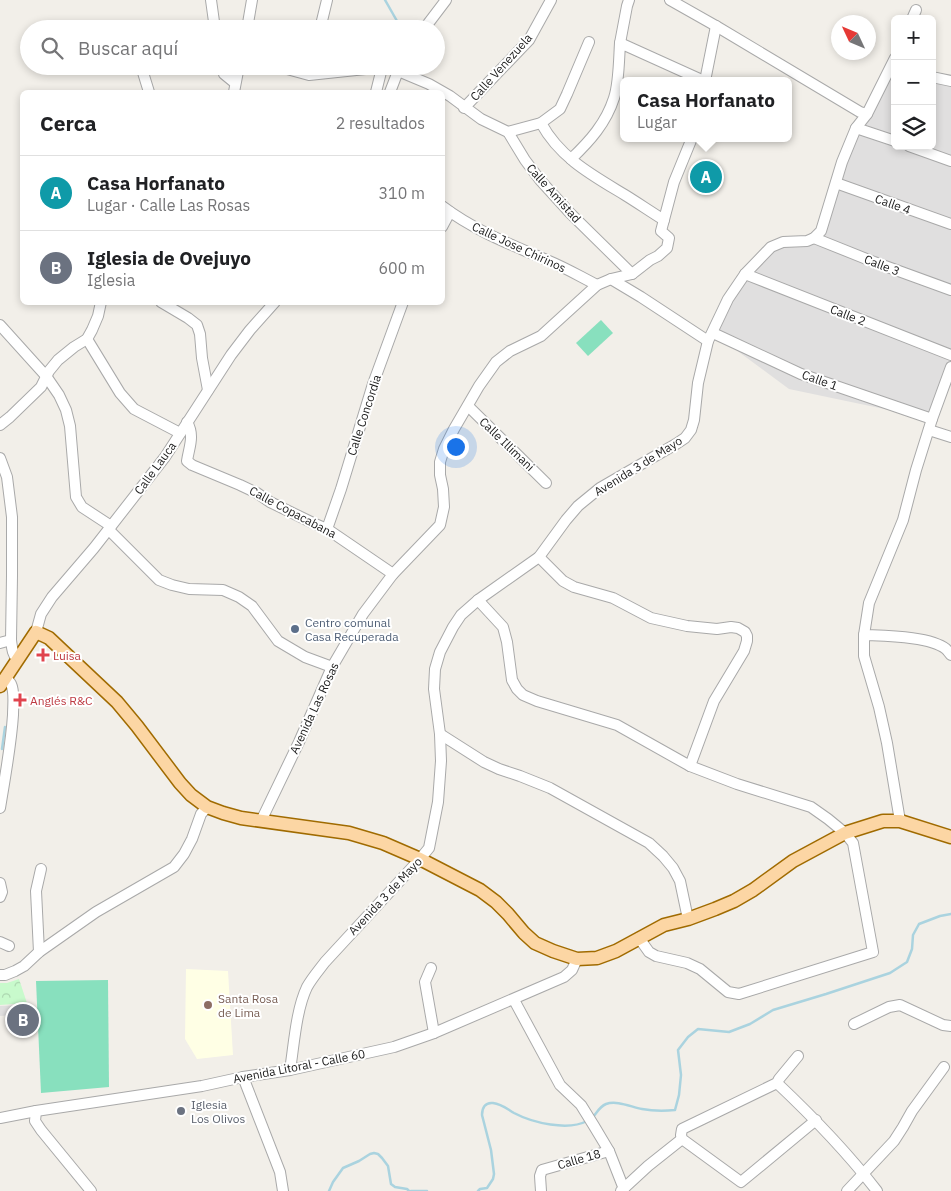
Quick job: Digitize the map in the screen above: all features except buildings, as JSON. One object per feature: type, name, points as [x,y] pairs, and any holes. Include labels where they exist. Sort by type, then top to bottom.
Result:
[{"type":"main road","points":[[3,682],[36,632],[49,638],[117,702],[180,783],[191,795],[207,807],[223,813],[261,821],[349,833],[383,843],[480,890],[496,902],[524,934],[535,943],[576,958],[597,958],[616,951],[664,925],[688,919],[734,901],[793,861],[845,833],[883,821],[900,820],[951,837]]},
{"type":"street","points":[[211,0],[214,20]]},
{"type":"street","points":[[248,20],[252,0]]},
{"type":"street","points":[[322,20],[327,0]]},
{"type":"street","points":[[431,20],[446,0]]},
{"type":"street","name":"Calle Venezuela","points":[[464,108],[529,40],[551,0]]},
{"type":"street","points":[[571,159],[587,144],[604,122],[615,97],[620,43],[629,0]]},
{"type":"street","points":[[670,0],[860,112],[867,114]]},
{"type":"street","points":[[706,77],[716,26]]},
{"type":"street","points":[[445,93],[481,119],[508,132],[541,123],[560,109],[589,42]]},
{"type":"street","points":[[620,43],[696,77]]},
{"type":"street","points":[[814,238],[821,231],[842,162],[856,128],[867,114],[891,68]]},
{"type":"street","points":[[144,75],[149,90]]},
{"type":"street","points":[[225,75],[234,88]]},
{"type":"street","points":[[234,88],[237,75]]},
{"type":"street","points":[[376,90],[380,75]]},
{"type":"street","points":[[391,90],[396,75]]},
{"type":"street","points":[[412,75],[439,90]]},
{"type":"street","points":[[936,78],[951,81]]},
{"type":"street","points":[[541,123],[560,151],[595,178],[664,220]]},
{"type":"street","points":[[856,128],[891,140]]},
{"type":"street","name":"Calle Amistad","points":[[508,132],[524,160],[540,180],[570,213],[632,274]]},
{"type":"street","points":[[632,274],[667,248],[669,238],[661,231],[674,182],[690,142]]},
{"type":"street","points":[[920,150],[951,161]]},
{"type":"street","name":"Calle 4","points":[[836,184],[951,224]]},
{"type":"street","name":"Calle Jose Chirinos","points":[[446,209],[470,225],[597,285]]},
{"type":"street","name":"Avenida 3 de Mayo","points":[[290,1070],[301,1004],[306,988],[313,976],[429,848],[438,802],[441,761],[440,734],[434,689],[435,669],[440,652],[453,627],[462,615],[478,600],[539,558],[578,506],[600,488],[685,438],[691,430],[694,420],[698,384],[710,337],[728,299],[745,274],[771,247],[783,242],[807,241],[814,238]]},
{"type":"street","name":"Calle 3","points":[[814,238],[951,290]]},
{"type":"street","name":"Avenida Las Rosas","points":[[261,821],[332,667],[362,614],[393,574],[440,526],[444,508],[444,489],[440,475],[440,462],[454,429],[479,386],[496,362],[510,351],[541,336],[597,285],[611,278],[632,274]]},
{"type":"street","name":"Calle 2","points":[[745,274],[951,355]]},
{"type":"street","name":"Calle 1","points":[[611,278],[710,337],[930,425],[951,437]]},
{"type":"street","points":[[0,425],[41,387],[46,376],[58,360],[87,339],[98,316],[100,305]]},
{"type":"street","points":[[166,305],[197,325],[208,390]]},
{"type":"street","name":"Calle Lauca","points":[[36,632],[41,614],[52,598],[110,528],[164,457],[241,342],[273,305]]},
{"type":"street","name":"Calle Concordia","points":[[328,529],[373,384],[402,305]]},
{"type":"street","points":[[0,325],[46,376],[59,395],[66,410],[70,426],[76,497],[82,506],[110,528],[159,580],[189,589],[223,590],[239,597],[252,606],[278,642],[332,667]]},
{"type":"street","points":[[87,339],[130,406],[180,433]]},
{"type":"street","points":[[900,820],[887,743],[864,656],[864,636],[870,603],[904,520],[916,470],[951,367]]},
{"type":"street","name":"Calle Illimani","points":[[468,406],[546,483]]},
{"type":"street","name":"Calle Copacabana","points":[[187,422],[191,429],[192,440],[187,461],[192,465],[257,493],[270,502],[328,529],[393,574]]},
{"type":"street","points":[[0,458],[7,477],[12,517],[11,640],[14,656],[17,659]]},
{"type":"street","points":[[0,514],[12,517]]},
{"type":"street","points":[[539,558],[563,581],[574,587],[613,598],[651,618],[697,627],[717,629],[738,628],[745,632],[747,641],[744,651],[714,701],[690,766]]},
{"type":"street","points":[[478,600],[503,627],[512,680],[516,689],[523,695],[616,725],[690,766],[737,784],[811,807],[845,833],[853,843],[874,952],[739,994],[728,992],[700,969],[687,963],[656,956],[649,952],[640,938]]},
{"type":"street","points":[[864,636],[928,641],[946,649],[951,655]]},
{"type":"street","points":[[0,642],[11,640]]},
{"type":"street","points":[[0,808],[9,761],[13,707],[13,691],[10,683],[3,682]]},
{"type":"street","points":[[440,734],[484,762],[550,788],[649,843],[673,868],[680,881],[688,919]]},
{"type":"street","points":[[0,975],[5,975],[24,966],[39,952],[96,912],[174,866],[184,854],[192,839],[200,814],[207,807]]},
{"type":"street","points":[[39,952],[36,891],[41,869]]},
{"type":"street","points":[[0,883],[2,892],[0,897]]},
{"type":"street","name":"Avenida Litoral - Calle 60","points":[[0,1118],[202,1086],[243,1077],[290,1070],[394,1047],[434,1033],[564,977],[572,970],[576,958]]},
{"type":"street","points":[[431,968],[425,982],[434,1033]]},
{"type":"street","points":[[514,1000],[560,1085],[581,1105],[594,1126],[608,1151],[623,1189],[648,1166],[682,1140]]},
{"type":"street","points":[[854,1024],[889,1007],[900,1005],[943,1025],[951,1026]]},
{"type":"street","points":[[798,1056],[777,1083],[682,1129],[682,1140],[741,1182],[816,1120]]},
{"type":"street","points":[[847,1191],[894,1141],[912,1111],[944,1067]]},
{"type":"street","points":[[243,1077],[280,1172],[283,1191]]},
{"type":"street","points":[[777,1083],[816,1120],[864,1173],[877,1191]]},
{"type":"street","points":[[36,1111],[35,1121],[41,1130],[91,1191]]},
{"type":"street","name":"Calle 18","points":[[541,1191],[540,1176],[542,1170],[608,1151]]},
{"type":"shaded area","points":[[891,66],[891,150],[936,150],[936,73],[951,75],[951,362],[932,419],[789,389],[713,333],[722,300],[771,247],[814,238],[852,126]]},
{"type":"shaded area","name":"Santa Rosa de Lima","points":[[186,969],[228,971],[233,1055],[197,1059],[185,1039]]},
{"type":"shaded area","points":[[27,1005],[28,1014],[0,1016],[0,1006]]},
{"type":"green space","points":[[601,320],[613,333],[588,356],[576,343]]},
{"type":"green space","points":[[19,979],[27,1003],[0,1005],[0,983]]},
{"type":"green space","points":[[108,980],[109,1087],[41,1093],[36,981]]},
{"type":"waterway","points":[[385,0],[396,20]]},
{"type":"waterway","points":[[2,749],[5,727]]},
{"type":"waterway","points":[[592,1118],[602,1107],[610,1103],[619,1103],[650,1110],[675,1110],[681,1075],[678,1050],[688,1037],[698,1029],[729,1032],[750,1024],[773,1010],[890,973],[907,962],[912,949],[913,935],[919,924],[951,914]]},
{"type":"waterway","points":[[478,1191],[487,1188],[494,1174],[491,1150],[482,1115],[483,1108],[486,1105],[490,1103],[499,1104],[522,1117],[540,1123],[561,1126],[587,1121]]},
{"type":"waterway","points":[[329,1191],[343,1168],[374,1153],[378,1154],[388,1166],[391,1184],[409,1191]]},
{"type":"waterway","points":[[411,1191],[427,1191]]},
{"type":"place","name":"Casa Horfanato","points":[[706,177]]},
{"type":"place","name":"Centro comunal Casa Recuperada","points":[[295,629]]},
{"type":"place","name":"Luisa","points":[[43,655]]},
{"type":"place","name":"Anglés R&C","points":[[20,700]]},
{"type":"place","name":"Santa Rosa de Lima","points":[[208,1005]]},
{"type":"place","name":"Iglesia de Ovejuyo","points":[[23,1020]]},
{"type":"place","name":"Iglesia Los Olivos","points":[[181,1111]]}]
